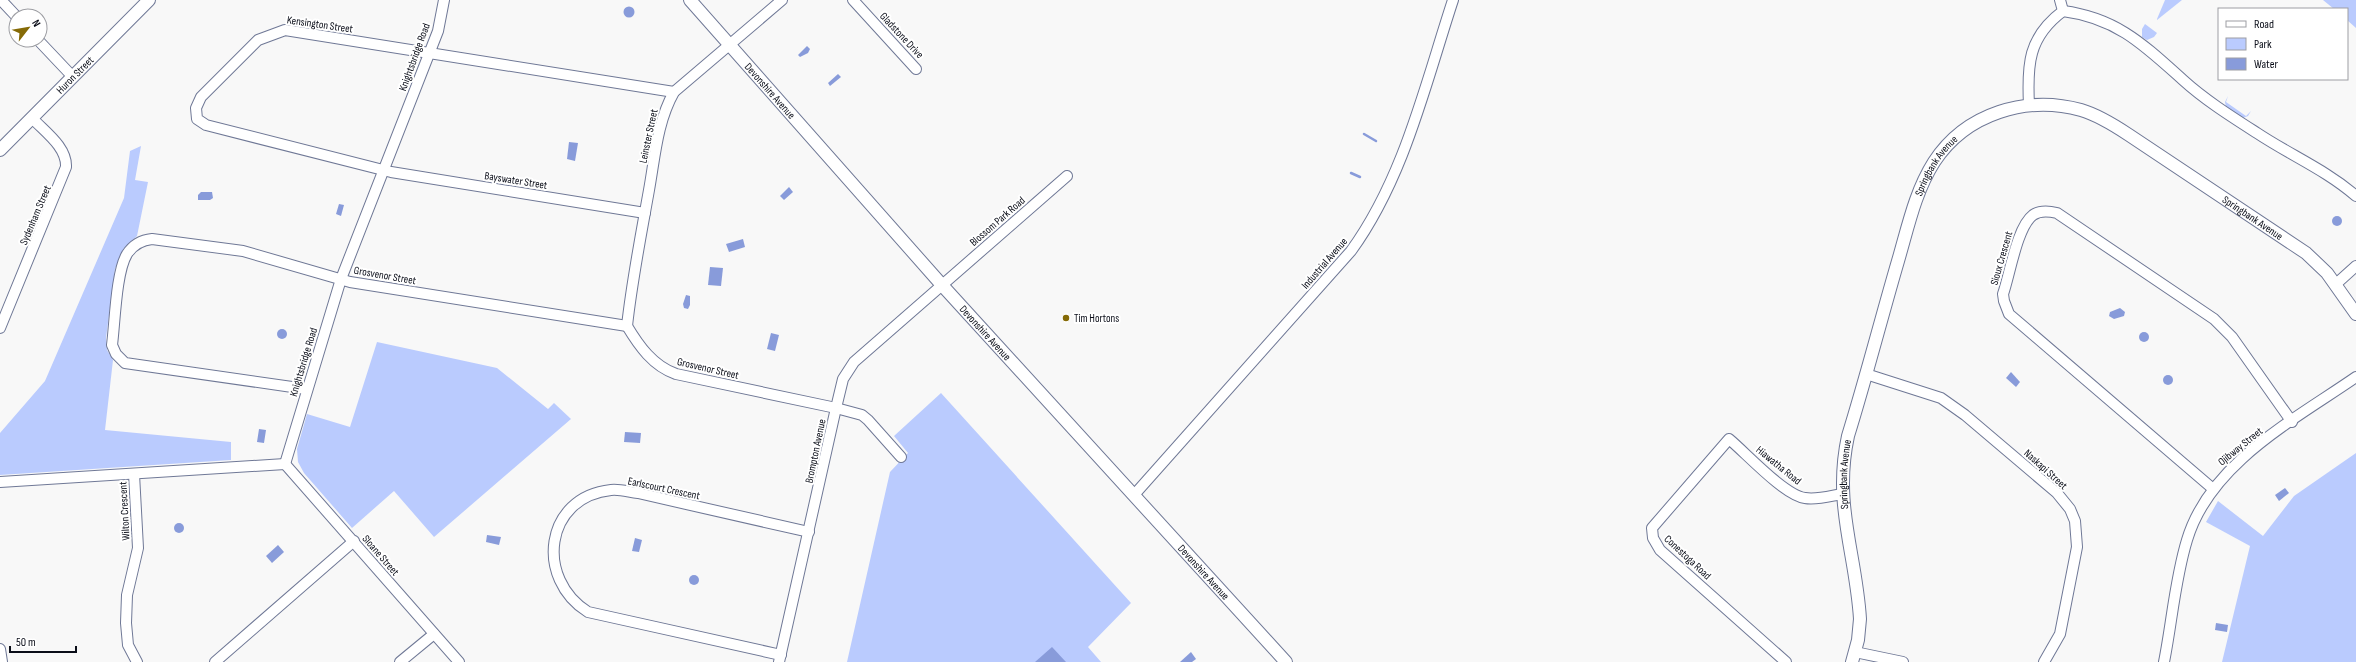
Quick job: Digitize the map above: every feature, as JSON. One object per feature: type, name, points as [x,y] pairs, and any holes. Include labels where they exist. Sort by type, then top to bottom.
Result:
[{"type":"main road","name":"Huron Street","points":[[1,147],[73,77],[148,0]]},
{"type":"main road","name":"Devonshire Avenue","points":[[690,0],[941,284],[1286,662]]},
{"type":"main road","name":"Springbank Avenue","points":[[1854,657],[1860,632],[1859,606],[1842,494],[1845,451],[1917,198],[1934,163],[1954,140],[1972,125],[2000,112],[2029,105],[2050,104],[2074,108],[2108,121],[2299,248],[2315,261],[2336,284],[2356,314]]},
{"type":"street","points":[[1,0],[8,8]]},
{"type":"street","name":"Knightsbridge Road","points":[[285,464],[306,390],[341,279],[430,53],[438,31],[444,0]]},
{"type":"street","name":"Leinster Street","points":[[627,326],[662,116],[674,92],[721,50],[730,45],[782,0]]},
{"type":"street","name":"Gladstone Drive","points":[[853,0],[916,69]]},
{"type":"street","name":"Industrial Avenue","points":[[1134,495],[1351,251],[1368,227],[1393,178],[1453,0]]},
{"type":"street","points":[[2060,0],[2063,11]]},
{"type":"street","points":[[2029,105],[2029,59],[2041,33],[2063,11]]},
{"type":"street","points":[[2063,11],[2092,16],[2121,29],[2151,50],[2183,80],[2213,103],[2258,134],[2303,159],[2356,196]]},
{"type":"street","name":"Kensington Street","points":[[383,170],[206,125],[197,119],[195,114],[197,102],[258,40],[279,31],[301,32],[674,92]]},
{"type":"street","points":[[46,48],[73,77]]},
{"type":"street","name":"Sydenham Street","points":[[0,328],[66,167],[66,158],[61,148],[32,118]]},
{"type":"street","name":"Bayswater Street","points":[[383,170],[645,213]]},
{"type":"street","name":"Blossom Park Road","points":[[941,284],[1067,176]]},
{"type":"street","name":"Sioux Crescent","points":[[2212,488],[2008,314],[2004,301],[2004,294],[2023,227],[2033,215],[2044,211],[2057,213],[2214,319],[2232,337],[2292,422]]},
{"type":"street","name":"Grosvenor Street","points":[[306,390],[125,363],[116,354],[112,345],[123,265],[132,248],[143,241],[152,239],[242,251],[341,279],[627,326],[634,339],[653,361],[672,373],[836,408],[862,415],[901,457]]},
{"type":"street","points":[[2336,284],[2356,266]]},
{"type":"street","name":"Brompton Avenue","points":[[780,658],[843,379],[854,362],[941,284]]},
{"type":"street","name":"Naskapi Street","points":[[1866,374],[1927,392],[1948,403],[2056,493],[2070,509],[2076,527],[2077,547],[2060,634],[2044,662]]},
{"type":"street","name":"Ojibway Street","points":[[2164,662],[2187,539],[2196,515],[2212,488],[2236,462],[2356,377]]},
{"type":"street","name":"Hiawatha Road","points":[[1729,439],[1784,487],[1798,496],[1813,498],[1842,494]]},
{"type":"street","name":"Conestoga Road","points":[[1729,439],[1655,523],[1652,528],[1653,538],[1660,550],[1786,662]]},
{"type":"street","points":[[0,482],[285,464]]},
{"type":"street","name":"Sloane Street","points":[[285,464],[459,662]]},
{"type":"street","name":"Wilton Crescent","points":[[134,474],[138,548],[127,594],[126,623],[128,646],[137,662]]},
{"type":"street","name":"Earlscourt Crescent","points":[[780,658],[588,612],[574,601],[559,580],[552,558],[555,536],[561,522],[579,503],[601,492],[611,490],[638,493],[809,532]]},
{"type":"street","points":[[215,662],[354,541]]},
{"type":"street","points":[[400,662],[434,634]]},
{"type":"street","points":[[0,648],[2,662]]},
{"type":"street","points":[[1854,657],[1903,662]]},
{"type":"green space","points":[[2165,0],[2182,0],[2157,20],[2157,19]]},
{"type":"green space","points":[[2323,0],[2356,0],[2356,28],[2348,21],[2348,8],[2333,8]]},
{"type":"green space","points":[[2145,24],[2157,33],[2154,37],[2147,40],[2142,37],[2142,29]]},
{"type":"green space","points":[[2228,96],[2226,102],[2246,116],[2251,111],[2248,116],[2243,118],[2226,107],[2225,102]]},
{"type":"green space","points":[[141,146],[135,180],[148,182],[137,236],[124,248],[115,269],[106,338],[107,350],[113,360],[105,430],[231,442],[231,460],[0,475],[0,433],[45,381],[124,198],[130,151]]},
{"type":"green space","points":[[377,342],[497,368],[548,409],[554,403],[571,419],[434,537],[394,491],[352,528],[304,473],[298,462],[297,449],[307,414],[350,427]]},
{"type":"green space","points":[[941,393],[1131,603],[1088,647],[1101,662],[847,662],[890,472],[908,453],[894,436]]},
{"type":"green space","points":[[2356,453],[2356,662],[2222,662],[2250,546],[2206,522],[2218,501],[2263,536],[2294,496]]},
{"type":"water","points":[[629,6],[633,8],[635,12],[633,16],[629,18],[625,16],[623,12],[625,8]]},
{"type":"water","points":[[807,46],[810,49],[808,53],[800,57],[798,55]]},
{"type":"water","points":[[838,74],[841,77],[830,86],[828,83]]},
{"type":"water","points":[[569,142],[578,143],[575,161],[567,159]]},
{"type":"water","points":[[789,187],[793,192],[784,200],[780,196]]},
{"type":"water","points":[[201,192],[212,192],[213,198],[210,200],[198,200],[198,195]]},
{"type":"water","points":[[339,204],[344,205],[341,216],[336,214]]},
{"type":"water","points":[[2335,216],[2339,216],[2342,221],[2339,226],[2335,226],[2332,223],[2332,219]]},
{"type":"water","points":[[743,239],[745,247],[729,252],[726,244]]},
{"type":"water","points":[[710,267],[723,268],[721,286],[708,285]]},
{"type":"water","points":[[686,295],[690,296],[690,305],[688,309],[684,308],[683,304]]},
{"type":"water","points":[[2120,308],[2125,312],[2124,316],[2114,319],[2109,316],[2110,312]]},
{"type":"water","points":[[282,329],[287,334],[282,339],[277,334]]},
{"type":"water","points":[[2144,332],[2149,337],[2144,342],[2139,337]]},
{"type":"water","points":[[771,333],[779,335],[775,351],[767,349]]},
{"type":"water","points":[[2011,372],[2020,382],[2016,387],[2006,378]]},
{"type":"water","points":[[2166,375],[2170,375],[2173,380],[2170,385],[2166,385],[2163,382],[2163,378]]},
{"type":"water","points":[[259,429],[266,430],[264,443],[257,442]]},
{"type":"water","points":[[625,432],[641,433],[640,443],[624,442]]},
{"type":"water","points":[[2285,488],[2289,493],[2279,501],[2275,495]]},
{"type":"water","points":[[179,523],[184,528],[179,533],[174,528]]},
{"type":"water","points":[[487,535],[501,537],[499,545],[486,542]]},
{"type":"water","points":[[635,538],[642,540],[639,552],[632,551]]},
{"type":"water","points":[[278,545],[284,552],[272,563],[266,556]]},
{"type":"water","points":[[694,575],[699,580],[694,585],[689,580]]},
{"type":"water","points":[[2216,623],[2228,625],[2227,632],[2215,630]]},
{"type":"water","points":[[1052,647],[1066,662],[1035,662]]},
{"type":"water","points":[[1191,652],[1196,659],[1192,662],[1180,662]]},
{"type":"waterway","points":[[1364,134],[1376,141]]},
{"type":"waterway","points":[[1351,173],[1360,177]]},
{"type":"place","name":"Tim Hortons","points":[[1066,318]]}]
